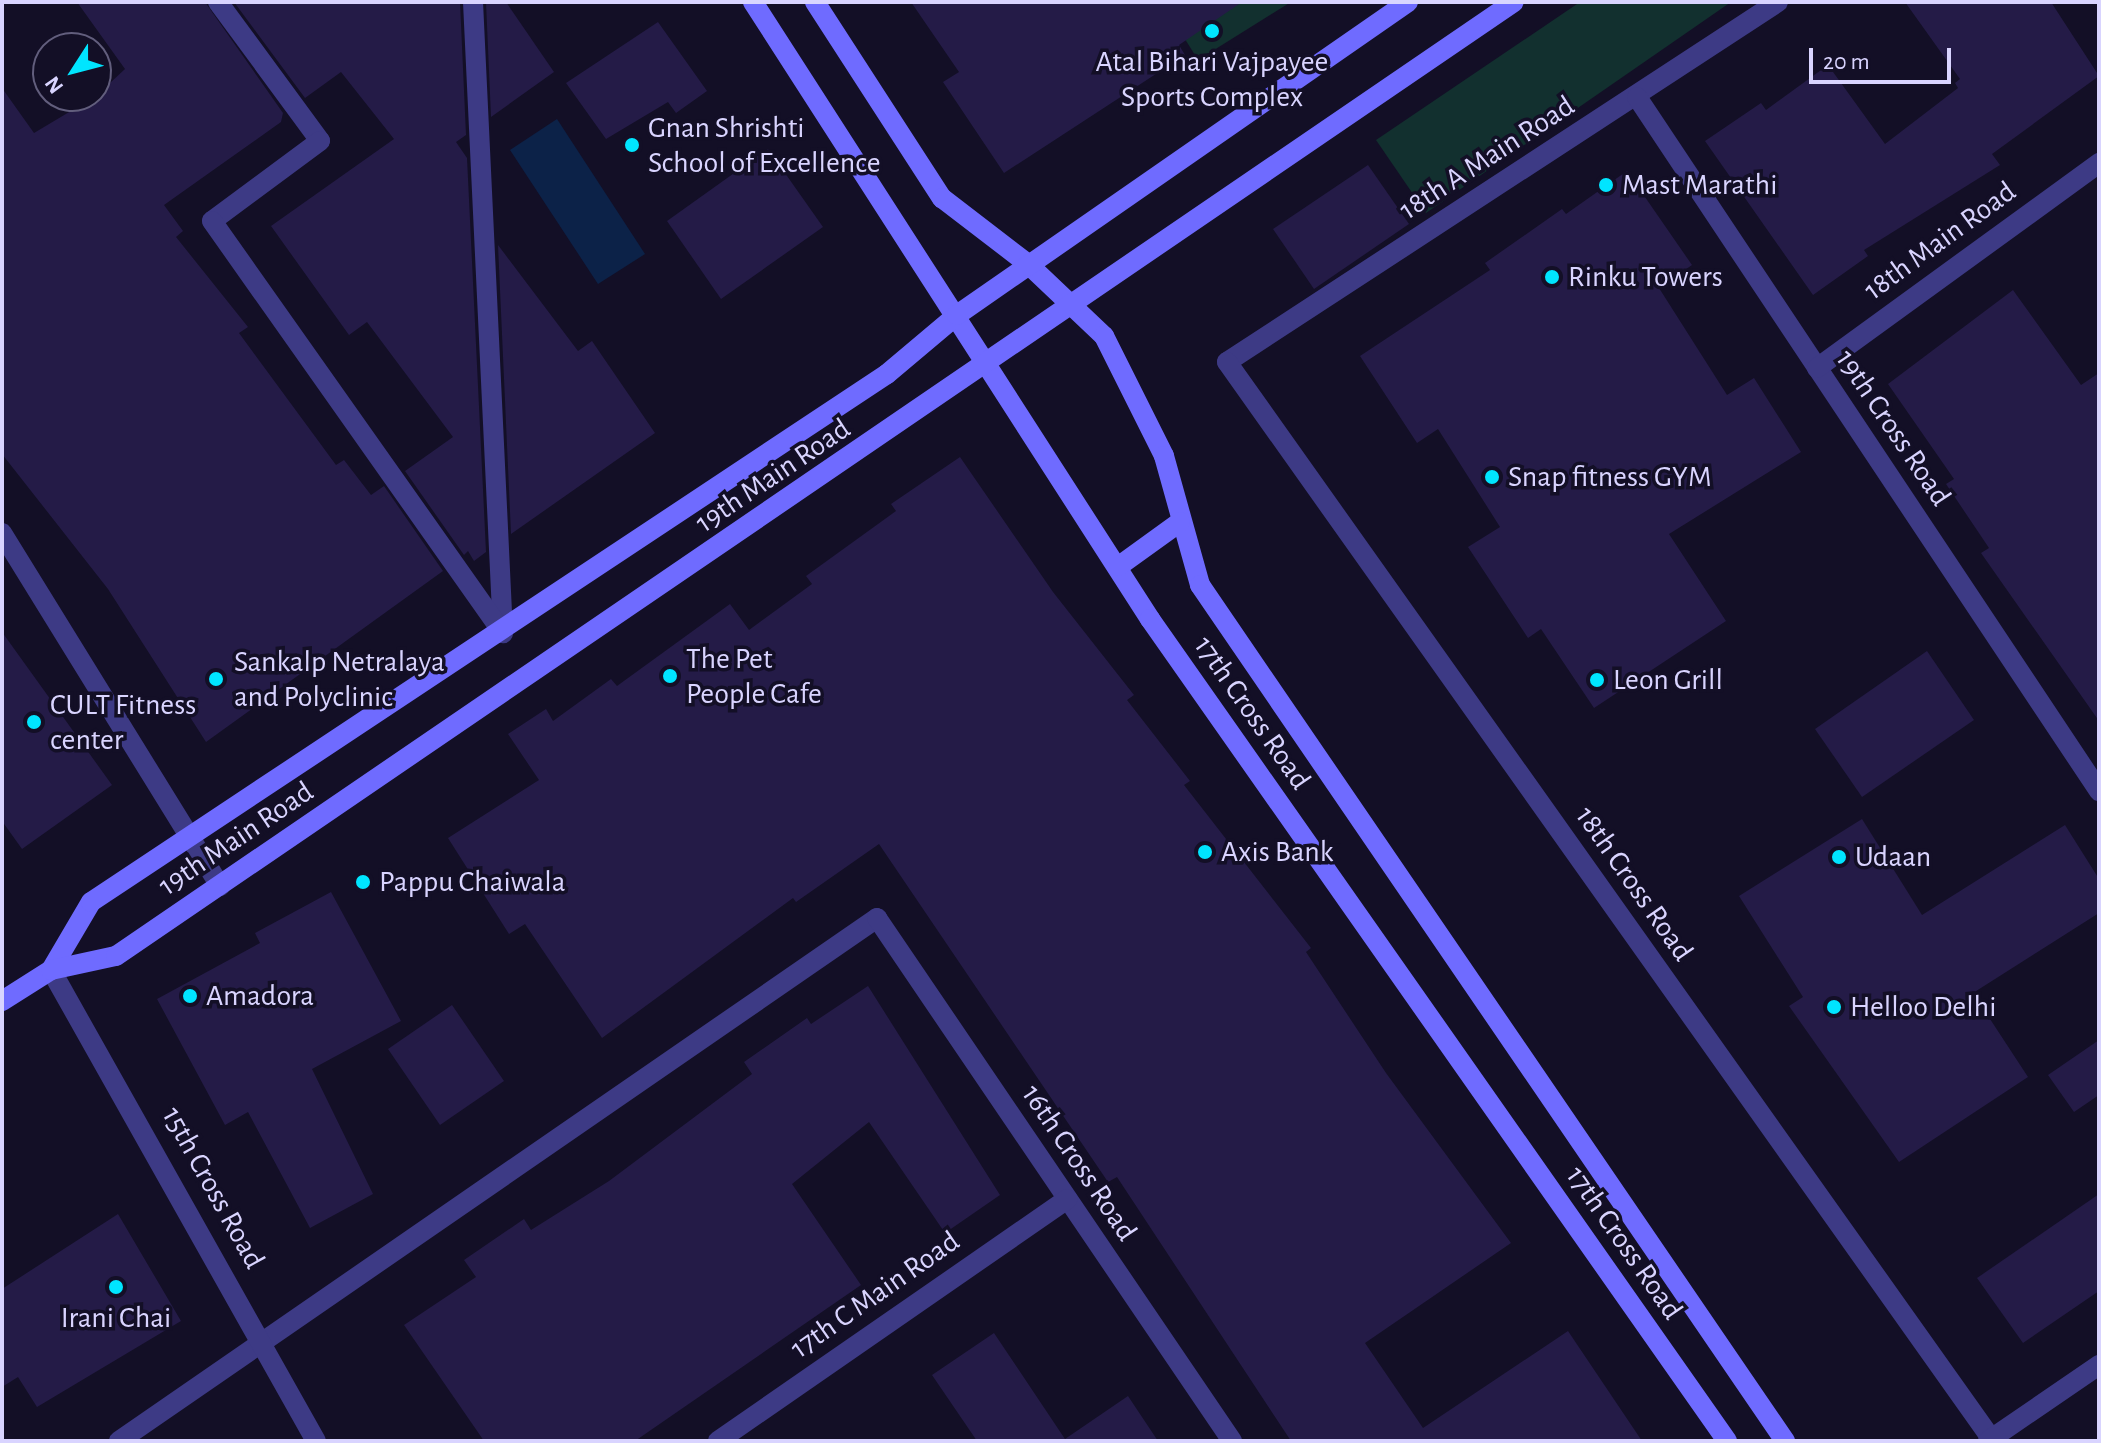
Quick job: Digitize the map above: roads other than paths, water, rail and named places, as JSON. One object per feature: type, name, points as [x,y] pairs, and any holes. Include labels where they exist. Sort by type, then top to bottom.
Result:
[{"type":"main road","name":"17th Cross Road","points":[[753,2],[1119,566],[1150,619],[1727,1441]]},
{"type":"main road","name":"17th Cross Road","points":[[815,2],[942,198],[1028,264],[1075,305],[1104,336],[1159,444],[1200,585],[1249,663],[1785,1441]]},
{"type":"main road","name":"19th Main Road","points":[[51,970],[91,902],[503,633],[887,374],[957,315],[1028,264],[1408,2]]},
{"type":"main road","name":"19th Main Road","points":[[2,1001],[51,970],[116,956],[988,366],[1514,2]]},
{"type":"main road","points":[[1119,566],[1180,522]]},
{"type":"street","points":[[218,2],[320,141],[212,221],[503,633]]},
{"type":"street","points":[[473,2],[503,633]]},
{"type":"street","name":"18th A Main Road","points":[[1227,362],[1637,97],[1778,2]]},
{"type":"street","name":"19th Cross Road","points":[[1637,97],[2099,791]]},
{"type":"street","name":"18th Main Road","points":[[1817,368],[2099,163]]},
{"type":"street","name":"18th Cross Road","points":[[1227,362],[1990,1440]]},
{"type":"street","points":[[2,533],[220,886]]},
{"type":"street","name":"16th Cross Road","points":[[265,1340],[877,918],[1232,1441]]},
{"type":"street","name":"15th Cross Road","points":[[51,970],[265,1340],[316,1441]]},
{"type":"street","name":"17th C Main Road","points":[[718,1441],[1067,1199]]},
{"type":"street","points":[[119,1441],[265,1340]]},
{"type":"street","points":[[1990,1440],[2099,1365]]},
{"type":"water","points":[[557,119],[645,254],[598,284],[510,150]]},
{"type":"place","name":"Atal Bihari Vajpayee Sports Complex","points":[[1212,31]]},
{"type":"place","name":"Gnan Shrishti School of Excellence","points":[[632,145]]},
{"type":"place","name":"Mast Marathi","points":[[1606,185]]},
{"type":"place","name":"Rinku Towers","points":[[1552,277]]},
{"type":"place","name":"Snap fitness GYM","points":[[1492,477]]},
{"type":"place","name":"The Pet People Cafe","points":[[670,676]]},
{"type":"place","name":"Sankalp Netralaya and Polyclinic","points":[[216,679]]},
{"type":"place","name":"Leon Grill","points":[[1597,680]]},
{"type":"place","name":"CULT Fitness center","points":[[34,722]]},
{"type":"place","name":"Axis Bank","points":[[1205,852]]},
{"type":"place","name":"Udaan","points":[[1839,857]]},
{"type":"place","name":"Pappu Chaiwala","points":[[363,882]]},
{"type":"place","name":"Amadora","points":[[190,996]]},
{"type":"place","name":"Helloo Delhi","points":[[1834,1007]]},
{"type":"place","name":"Irani Chai","points":[[116,1287]]}]
